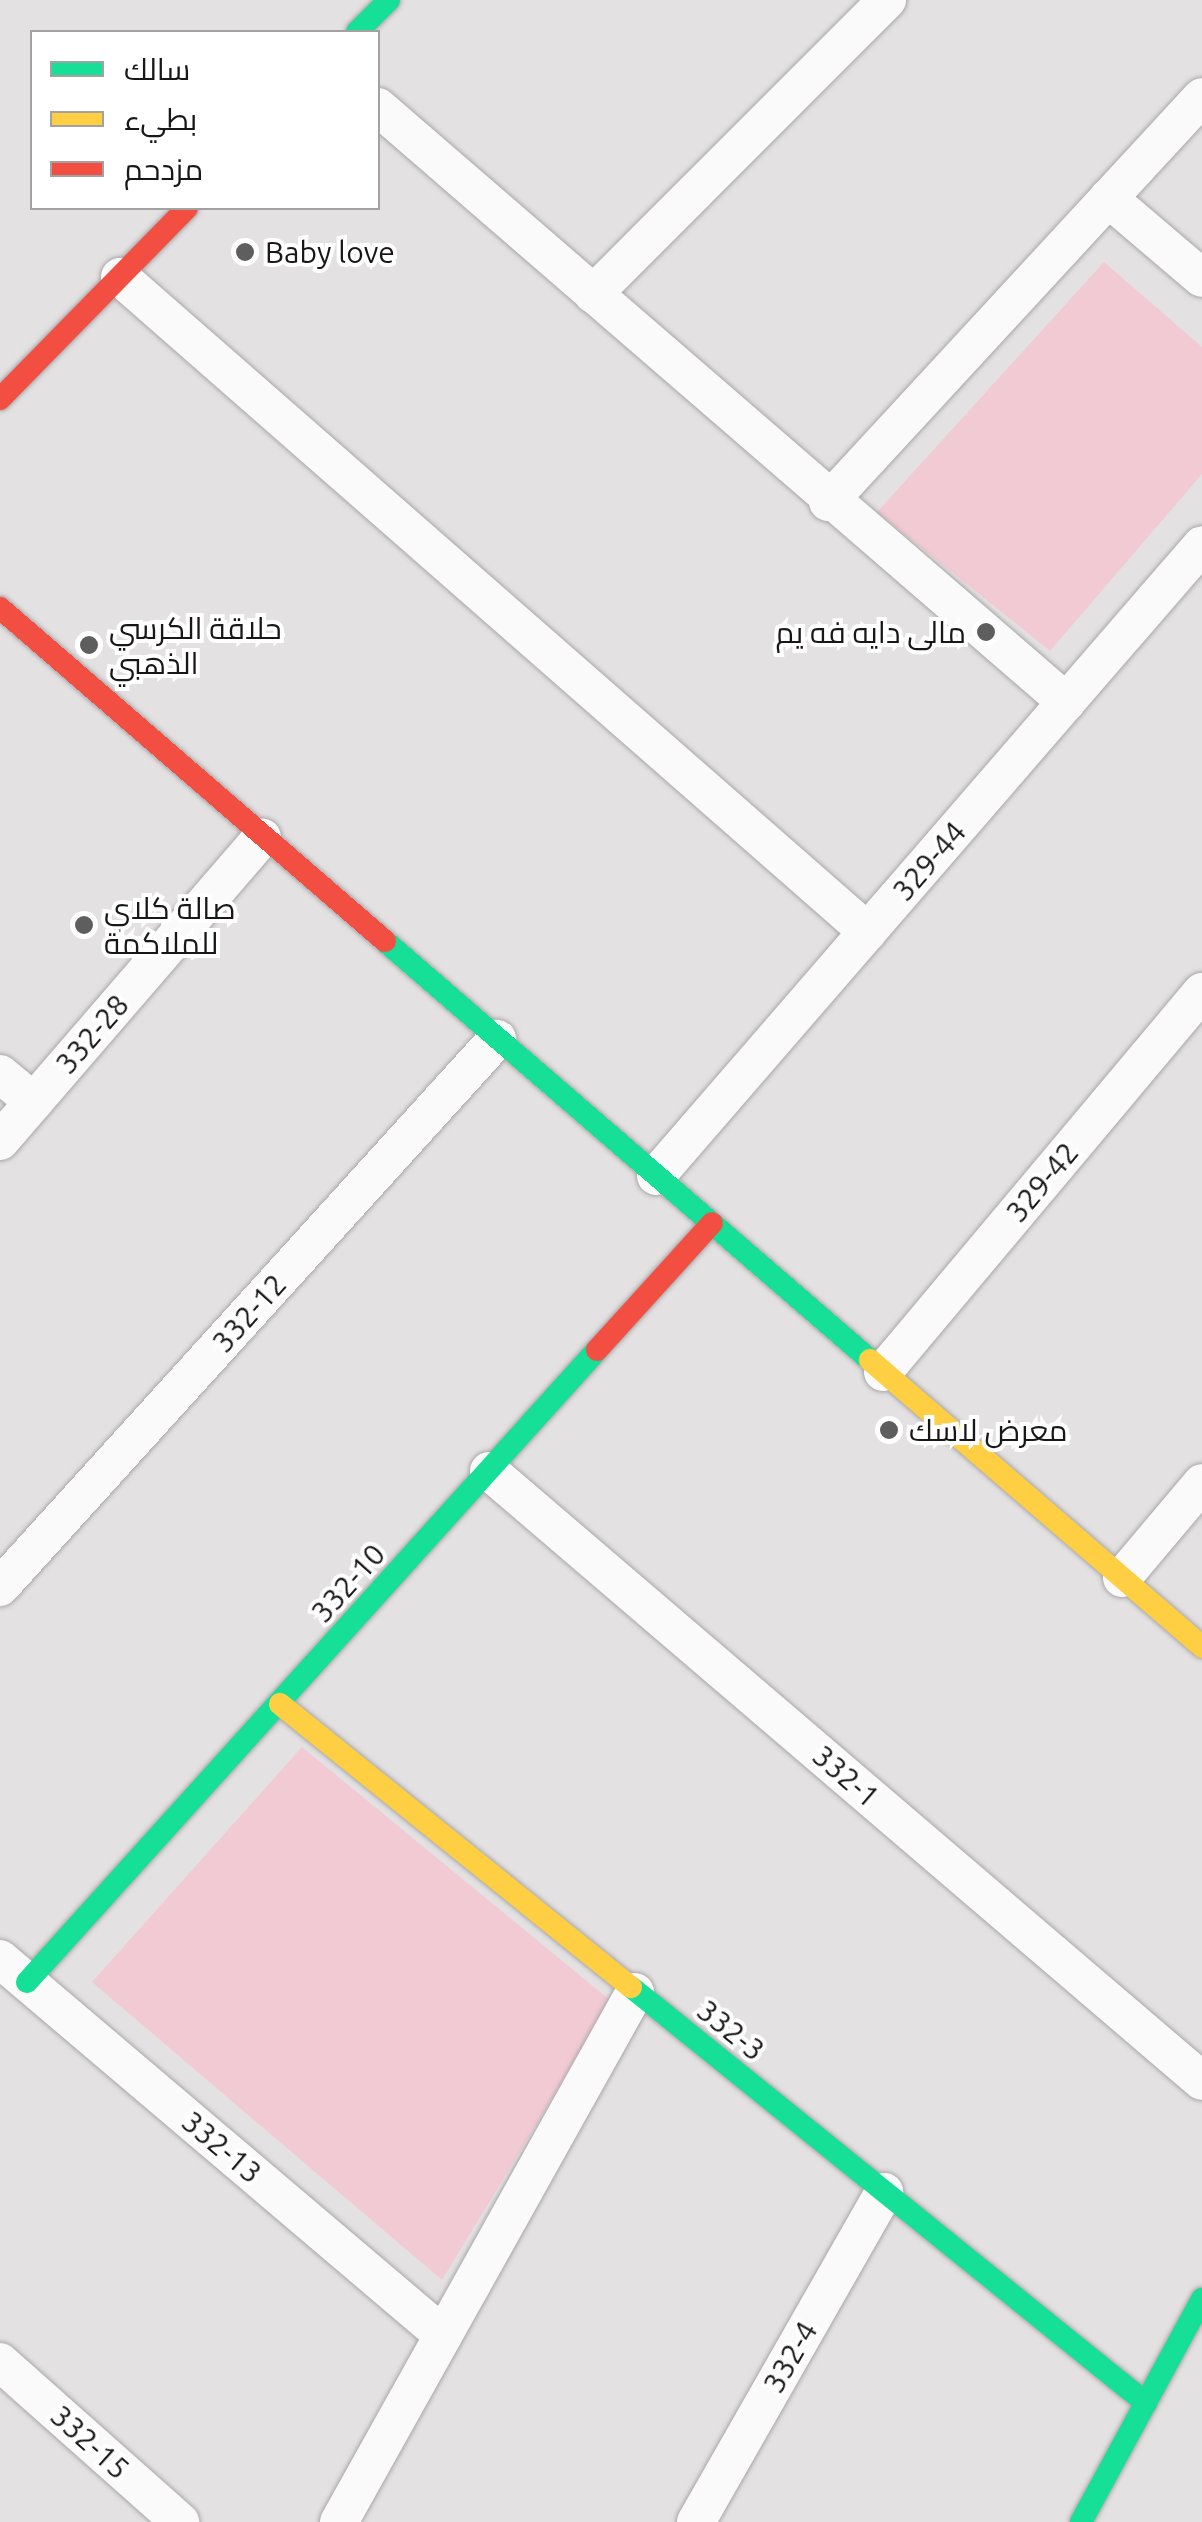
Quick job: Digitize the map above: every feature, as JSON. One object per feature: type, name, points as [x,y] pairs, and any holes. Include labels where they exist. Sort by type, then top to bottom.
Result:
[{"type":"street","points":[[359,30],[389,0]]},
{"type":"street","points":[[593,294],[887,0]]},
{"type":"street","points":[[828,502],[1202,97]]},
{"type":"street","points":[[380,109],[828,502],[1066,702]]},
{"type":"street","points":[[1108,198],[1202,278]]},
{"type":"street","points":[[0,400],[185,210]]},
{"type":"street","points":[[120,276],[868,932]]},
{"type":"street","name":"329-44","points":[[656,1176],[1202,545]]},
{"type":"street","points":[[0,608],[1202,1647]]},
{"type":"street","name":"332-28","points":[[0,1141],[262,837]]},
{"type":"street","name":"329-42","points":[[883,1372],[1202,992]]},
{"type":"street","name":"332-12","points":[[0,1587],[497,1039]]},
{"type":"street","points":[[0,1074],[34,1102]]},
{"type":"street","name":"332-10","points":[[13,1970],[280,1704],[712,1224]]},
{"type":"street","name":"332-1","points":[[489,1470],[1202,2081]]},
{"type":"street","points":[[1122,1578],[1202,1482]]},
{"type":"street","name":"332-3","points":[[280,1704],[1146,2403]]},
{"type":"street","name":"332-13","points":[[13,1970],[443,2335]]},
{"type":"street","points":[[339,2522],[635,1992]]},
{"type":"street","name":"332-4","points":[[696,2522],[884,2192]]},
{"type":"street","points":[[1080,2522],[1202,2300]]},
{"type":"street","name":"332-15","points":[[0,2362],[180,2522]]},
{"type":"shaded area","points":[[1104,262],[1202,347],[1202,474],[1050,651],[877,512]]},
{"type":"shaded area","points":[[302,1747],[611,2001],[442,2280],[92,1982]]},
{"type":"traffic: fast","points":[[359,30],[389,0]]},
{"type":"traffic: fast","points":[[385,941],[870,1360]]},
{"type":"traffic: fast","points":[[27,1982],[597,1350]]},
{"type":"traffic: fast","points":[[631,1987],[1146,2403]]},
{"type":"traffic: fast","points":[[1081,2522],[1202,2299]]},
{"type":"traffic: slow","points":[[870,1360],[1202,1647]]},
{"type":"traffic: slow","points":[[280,1704],[631,1987]]},
{"type":"traffic: jam","points":[[0,399],[185,210]]},
{"type":"traffic: jam","points":[[0,608],[385,941]]},
{"type":"traffic: jam","points":[[597,1350],[712,1223]]},
{"type":"place","name":"Baby love","points":[[245,252]]},
{"type":"place","name":"مالى دايه فه يم","points":[[986,632]]},
{"type":"place","name":"حلاقة الكرسي الذهبي","points":[[89,645]]},
{"type":"place","name":"صالة كلاي للملاكمة","points":[[84,925]]},
{"type":"place","name":"معرض لاسك","points":[[889,1430]]}]
